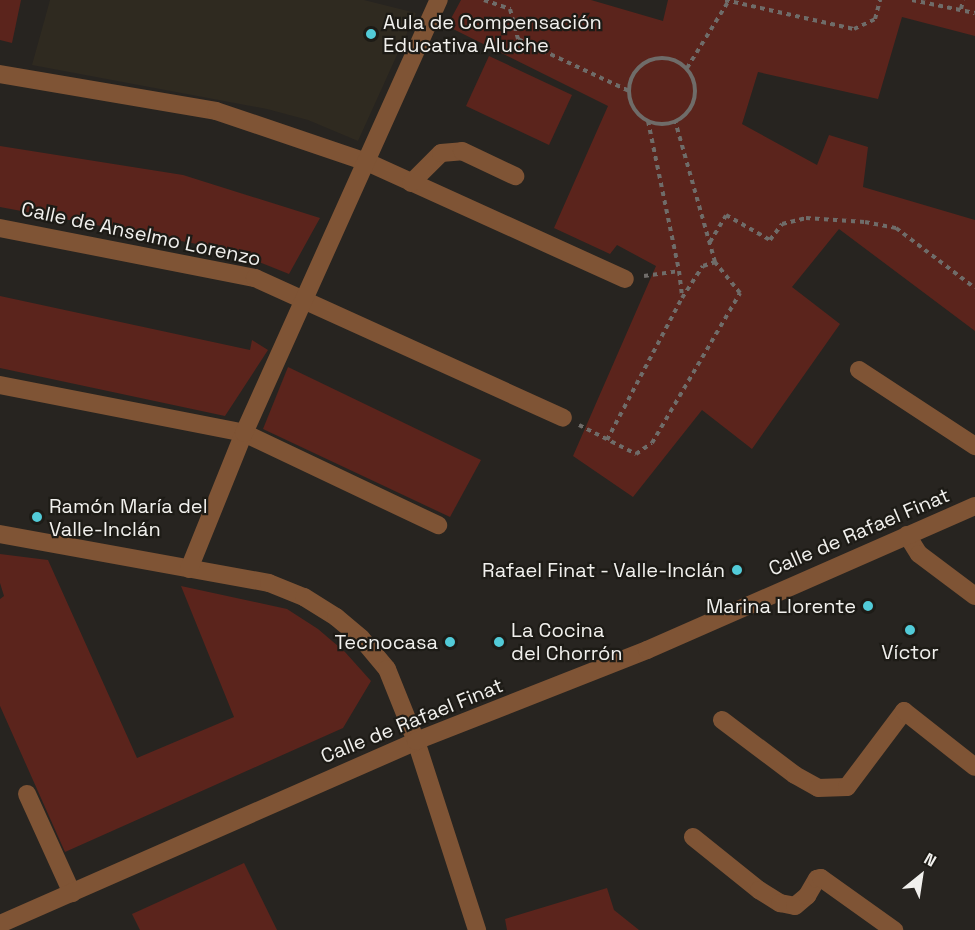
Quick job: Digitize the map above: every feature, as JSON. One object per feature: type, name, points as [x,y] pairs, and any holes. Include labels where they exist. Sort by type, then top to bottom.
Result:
[{"type":"street","points":[[189,569],[244,433],[439,0]]},
{"type":"street","points":[[0,74],[216,111],[367,162],[625,279]]},
{"type":"street","points":[[411,183],[441,153],[462,151],[515,176]]},
{"type":"street","name":"Calle de Anselmo Lorenzo","points":[[0,228],[255,278],[563,418]]},
{"type":"street","points":[[859,370],[975,446]]},
{"type":"street","points":[[0,385],[244,433],[438,525]]},
{"type":"street","name":"Calle de Rafael Finat","points":[[0,924],[416,741],[647,650],[975,506]]},
{"type":"street","points":[[0,534],[269,583],[304,597],[336,617],[361,638],[387,669],[416,741],[477,930]]},
{"type":"street","points":[[907,536],[919,554],[975,596]]},
{"type":"street","points":[[722,720],[795,775],[818,788],[847,787],[904,711],[975,767]]},
{"type":"street","points":[[27,794],[72,893]]},
{"type":"street","points":[[693,837],[759,890],[780,903],[795,906],[807,896],[817,879],[826,881],[894,930]]},
{"type":"path","points":[[484,0],[510,9],[518,39],[629,91]]},
{"type":"path","points":[[687,68],[727,1],[854,29],[875,19],[880,0]]},
{"type":"path","points":[[912,0],[975,13]]},
{"type":"path","points":[[961,9],[963,0]]},
{"type":"path","points":[[667,57],[687,68],[693,76],[695,98],[691,108],[675,121],[666,124],[648,121],[634,108],[629,91],[636,70],[656,58],[667,57]]},
{"type":"path","points":[[648,121],[679,271],[682,298]]},
{"type":"path","points":[[563,418],[636,454],[652,443],[740,293],[715,262],[675,121]]},
{"type":"path","points":[[710,242],[726,215],[770,240],[782,224],[806,218],[865,222],[896,228],[975,288]]},
{"type":"path","points":[[607,440],[682,298],[703,266],[715,262]]},
{"type":"path","points":[[625,279],[679,271]]},
{"type":"shaded area","points":[[0,0],[21,0],[12,43],[0,40]]},
{"type":"shaded area","points":[[50,0],[364,0],[416,13],[358,141],[308,120],[267,109],[32,65]]},
{"type":"shaded area","points":[[461,0],[591,0],[663,21],[668,0],[975,0],[975,36],[902,17],[878,99],[758,72],[742,124],[817,165],[829,135],[868,147],[863,187],[975,220],[975,331],[839,229],[792,287],[840,324],[752,449],[702,410],[633,497],[573,456],[656,266],[617,245],[610,254],[554,228],[608,106],[447,26]]},
{"type":"shaded area","points":[[489,56],[572,95],[549,145],[466,106]]},
{"type":"shaded area","points":[[0,146],[183,175],[320,218],[289,274],[229,250],[0,207]]},
{"type":"shaded area","points":[[0,296],[250,350],[252,340],[268,350],[225,416],[0,368]]},
{"type":"shaded area","points":[[288,367],[481,460],[450,517],[263,429]]},
{"type":"shaded area","points":[[0,554],[48,560],[137,758],[234,717],[181,586],[287,609],[318,629],[345,652],[371,681],[343,728],[65,852],[0,706],[0,599],[4,596],[0,583]]},
{"type":"shaded area","points":[[244,863],[277,930],[140,930],[132,914]]},
{"type":"shaded area","points":[[607,888],[614,910],[639,930],[507,930],[505,919]]},
{"type":"place","name":"Aula de Compensación Educativa Aluche","points":[[371,34]]},
{"type":"place","name":"Ramón María del Valle-Inclán","points":[[37,517]]},
{"type":"place","name":"Rafael Finat - Valle-Inclán","points":[[737,570]]},
{"type":"place","name":"Marina Llorente","points":[[868,606]]},
{"type":"place","name":"Víctor","points":[[910,630]]},
{"type":"place","name":"Tecnocasa","points":[[450,642]]},
{"type":"place","name":"La Cocina del Chorrón","points":[[499,642]]}]
